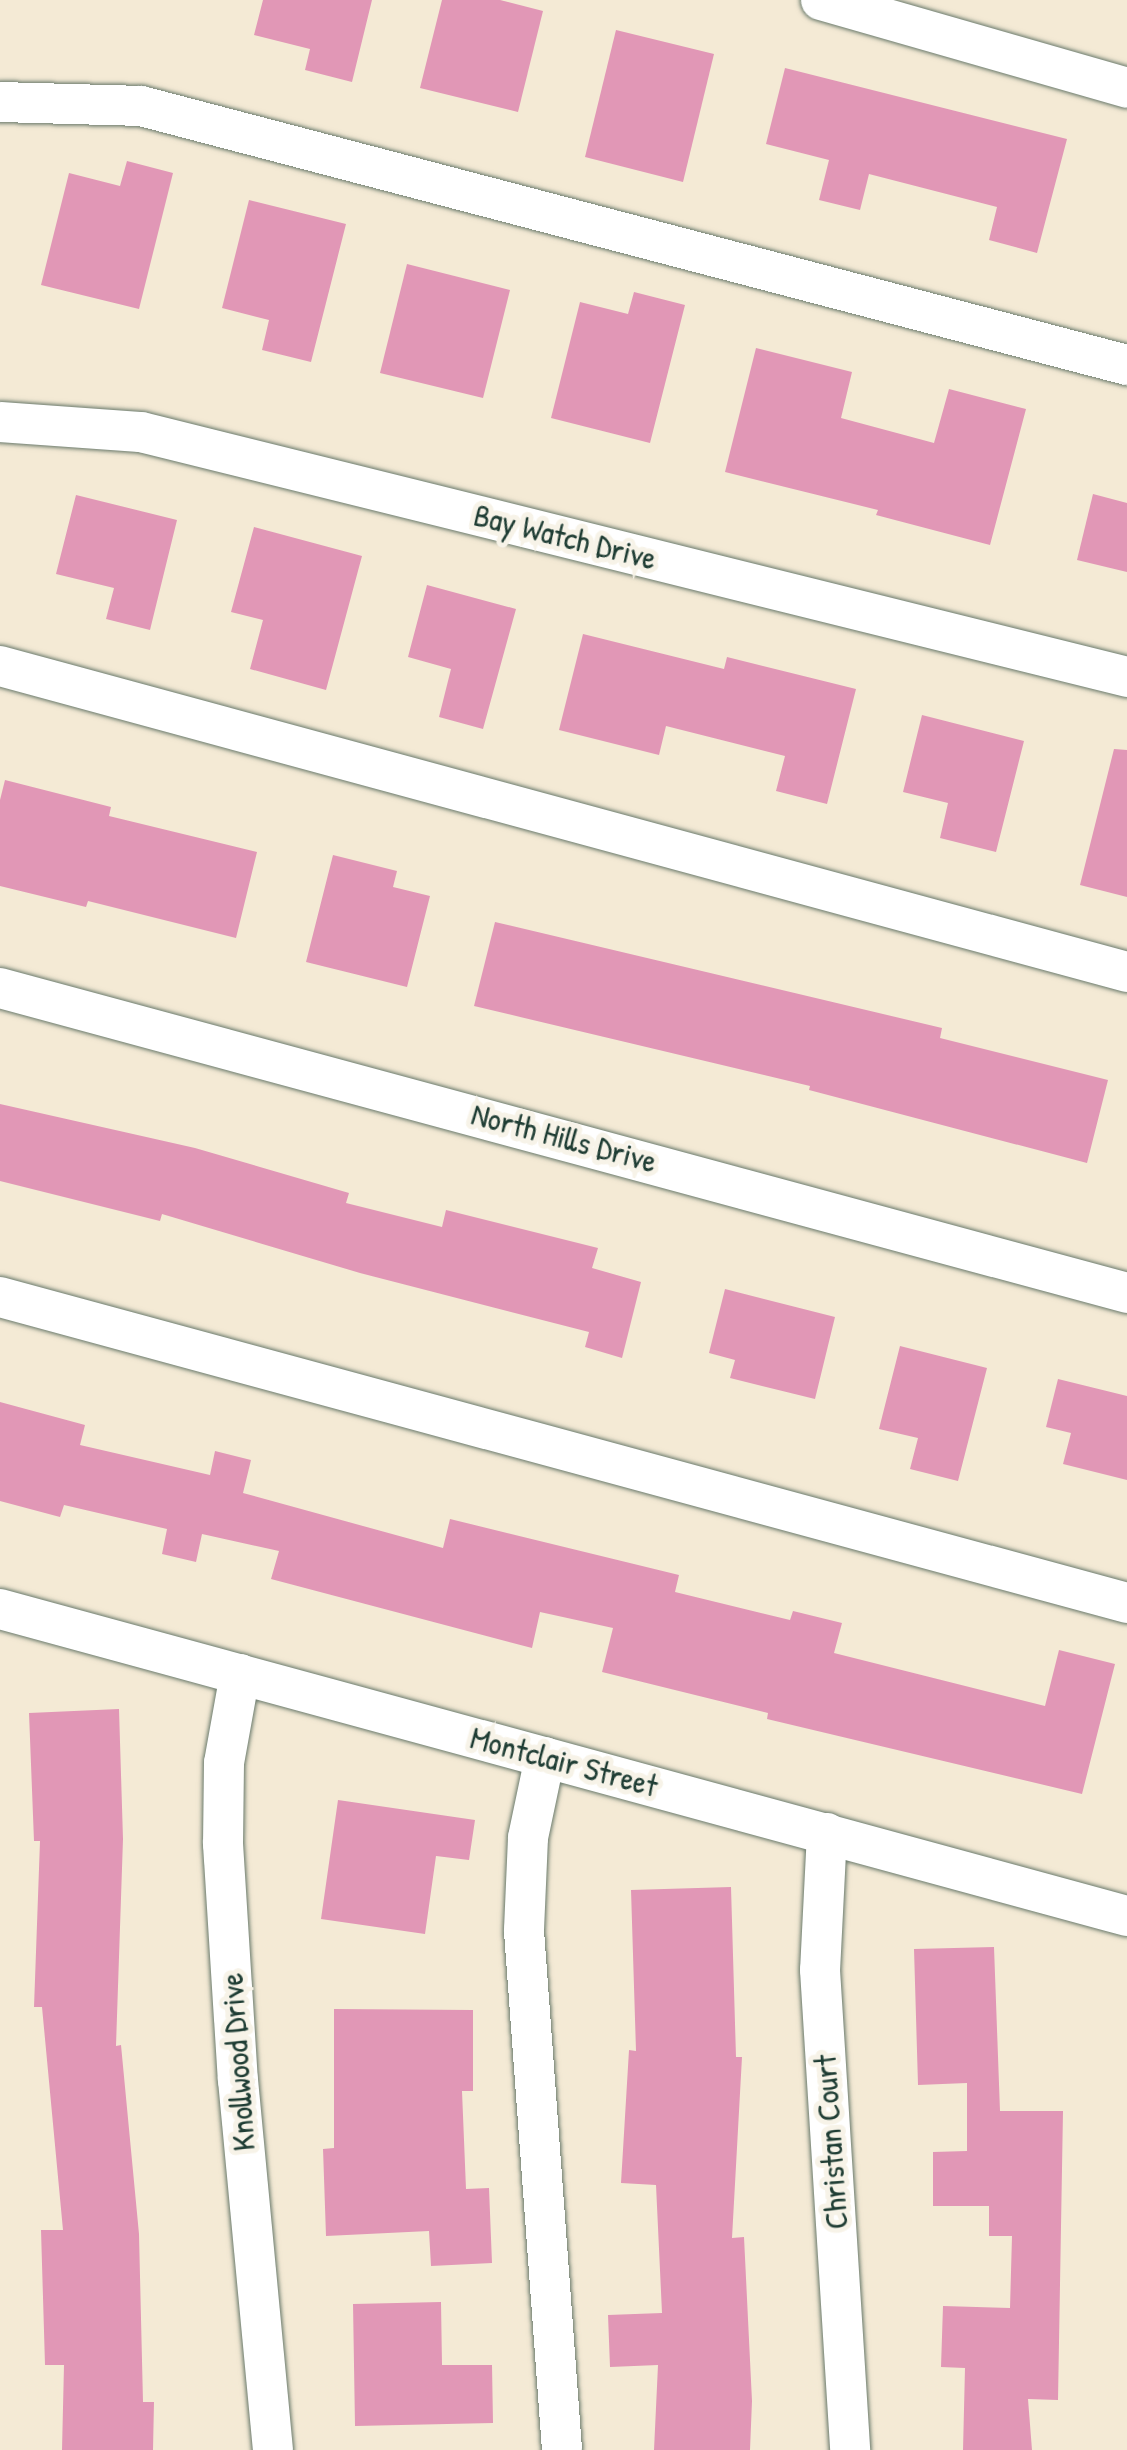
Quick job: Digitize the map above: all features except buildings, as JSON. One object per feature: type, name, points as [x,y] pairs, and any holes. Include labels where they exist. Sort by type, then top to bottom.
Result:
[{"type":"street","points":[[821,0],[1127,88]]},
{"type":"street","points":[[0,102],[141,106],[1127,365]]},
{"type":"street","name":"Bay Watch Drive","points":[[0,422],[141,432],[1127,676]]},
{"type":"street","points":[[0,666],[1127,972]]},
{"type":"street","name":"North Hills Drive","points":[[0,988],[1127,1293]]},
{"type":"street","points":[[0,1297],[1127,1603]]},
{"type":"street","name":"Montclair Street","points":[[0,1609],[1127,1916]]},
{"type":"street","name":"Knollwood Drive","points":[[240,1674],[224,1762],[223,1844],[238,2080],[273,2450]]},
{"type":"street","points":[[544,1757],[528,1838],[524,1931],[562,2450]]},
{"type":"street","name":"Christan Court","points":[[828,1833],[820,1970],[850,2450]]}]
